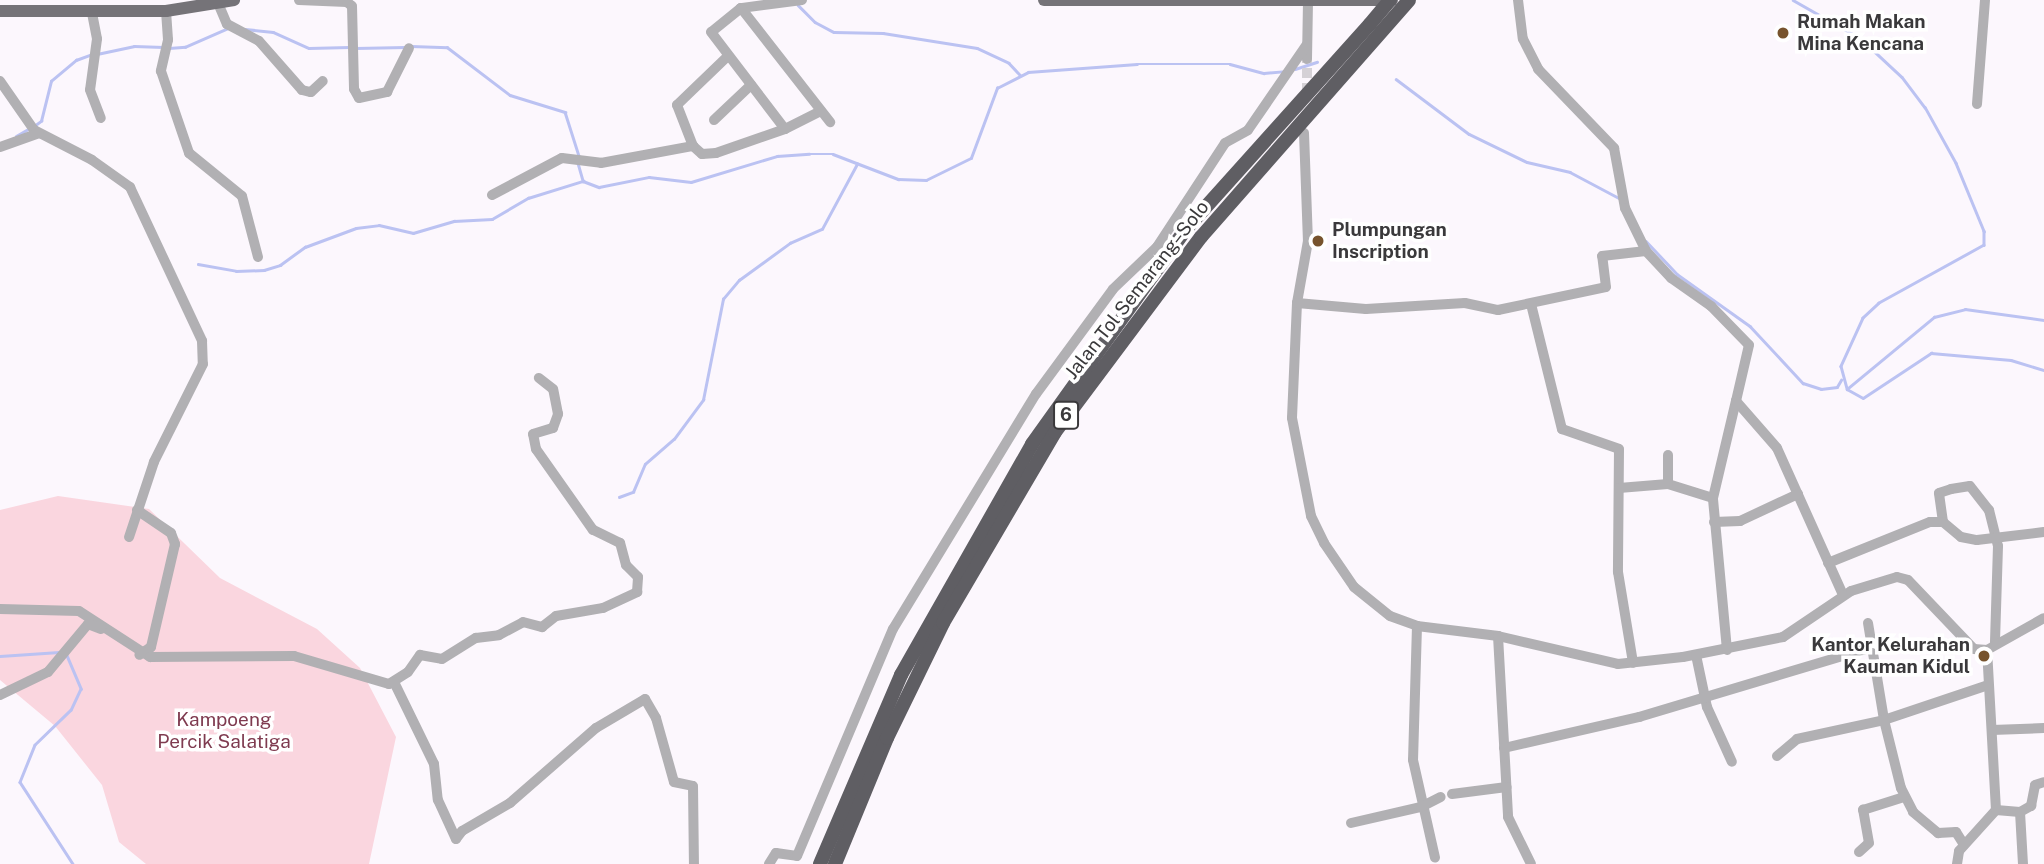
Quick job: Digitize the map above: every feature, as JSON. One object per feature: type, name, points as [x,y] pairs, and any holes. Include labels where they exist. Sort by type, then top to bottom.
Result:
[{"type":"highway","name":"Jalan Tol Semarang–Solo","points":[[820,864],[901,675],[1032,444],[1186,229],[1391,0]]},
{"type":"highway","name":"Jalan Tol Semarang–Solo","points":[[835,864],[887,738],[943,623],[1055,432],[1201,237],[1409,0]]},
{"type":"main road","points":[[0,11],[166,11],[234,0]]},
{"type":"main road","points":[[1044,0],[1255,1],[1308,4],[1391,0]]},
{"type":"street","points":[[299,0],[350,3],[354,89],[359,98],[366,99],[387,92],[409,48]]},
{"type":"street","points":[[1518,0],[1520,24],[1534,63],[1614,148],[1621,196],[1646,251],[1746,340],[1749,350],[1713,498],[1727,650]]},
{"type":"street","points":[[1977,104],[1985,0]]},
{"type":"street","points":[[785,129],[711,32],[741,8],[798,1]]},
{"type":"street","points":[[218,4],[230,27],[259,41],[302,90],[310,92],[323,81]]},
{"type":"street","points":[[1307,59],[1308,4]]},
{"type":"street","points":[[741,8],[830,122]]},
{"type":"street","points":[[166,11],[169,40],[162,61],[163,80],[189,153],[242,196],[258,257]]},
{"type":"street","points":[[92,13],[96,53],[90,90],[101,118]]},
{"type":"street","points":[[769,864],[776,853],[797,856],[894,629],[1036,394],[1113,289],[1157,247],[1226,143],[1248,130],[1307,44]]},
{"type":"street","points":[[728,56],[677,105],[693,146],[702,154],[716,153],[785,129],[821,111]]},
{"type":"street","points":[[0,81],[34,129],[92,160],[130,187],[204,349],[203,364],[154,462],[129,537]]},
{"type":"street","points":[[715,120],[751,85]]},
{"type":"street","points":[[0,147],[34,129]]},
{"type":"street","points":[[1304,133],[1308,241],[1297,303],[1293,435],[1311,516],[1324,544],[1354,587],[1390,616],[1417,626],[1498,636],[1604,662],[1633,663],[1727,650],[1791,634],[1843,595],[1891,578],[1908,580],[1956,633],[1977,650],[1991,647],[2044,618]]},
{"type":"street","points":[[492,195],[552,161],[613,161],[693,146]]},
{"type":"street","points":[[1297,303],[1366,309],[1465,303],[1498,310],[1606,287],[1602,256],[1646,251]]},
{"type":"street","points":[[1531,304],[1559,425],[1566,433],[1619,449],[1618,572],[1633,663]]},
{"type":"street","points":[[394,682],[420,655],[442,659],[476,638],[499,635],[523,622],[536,627],[548,626],[556,616],[603,608],[639,588],[620,543],[593,530],[536,449],[533,434],[553,428],[558,414],[553,389],[539,378]]},
{"type":"street","points":[[1736,401],[1777,448],[1843,595]]},
{"type":"street","points":[[1668,455],[1668,484]]},
{"type":"street","points":[[1619,488],[1668,484],[1713,498]]},
{"type":"street","points":[[1943,523],[1939,493],[1970,486],[1989,510],[1997,537],[1988,685],[1996,810],[1964,845],[1957,864]]},
{"type":"street","points":[[1714,522],[1740,521],[1798,494]]},
{"type":"street","points":[[137,510],[174,537],[160,613],[145,654]]},
{"type":"street","points":[[1828,563],[1912,527],[1943,523],[1966,538],[2044,532]]},
{"type":"street","points":[[0,609],[79,611],[145,654]]},
{"type":"street","points":[[1868,623],[1884,720],[1904,797],[1927,828],[1938,834],[1956,832],[1964,845]]},
{"type":"street","points":[[0,695],[39,678],[88,624],[145,654],[294,656],[316,666],[394,682]]},
{"type":"street","points":[[1417,626],[1413,760],[1421,807],[1435,858]]},
{"type":"street","points":[[1498,636],[1508,817],[1531,864]]},
{"type":"street","points":[[1504,748],[1639,717],[1872,647]]},
{"type":"street","points":[[1696,655],[1705,696],[1732,762]]},
{"type":"street","points":[[394,682],[434,764],[438,800],[456,839],[462,831],[510,803],[596,728],[645,699],[656,718],[674,782],[693,786],[694,864]]},
{"type":"street","points":[[1777,756],[1797,739],[1884,720],[1988,685]]},
{"type":"street","points":[[1992,730],[2044,728]]},
{"type":"street","points":[[1996,810],[2020,811],[2031,806],[2035,785],[2044,782]]},
{"type":"street","points":[[1351,823],[1421,807],[1447,795],[1507,788]]},
{"type":"street","points":[[1859,852],[1869,843],[1863,810],[1904,797]]},
{"type":"street","points":[[2020,811],[2023,864]]},
{"type":"green space","name":"Kampoeng Percik Salatiga","points":[[58,496],[149,509],[220,578],[317,629],[360,668],[396,737],[369,864],[146,864],[119,842],[102,785],[55,726],[0,680],[0,510]]},
{"type":"waterway","points":[[1793,0],[1860,38],[1902,77],[1925,107],[1956,163],[1984,231],[1984,245],[1879,303],[1863,318],[1841,366],[1847,389],[1863,398],[1931,353],[2011,360],[2044,370]]},
{"type":"waterway","points":[[798,5],[815,22],[834,32],[883,33],[977,48],[1009,63],[1020,75]]},
{"type":"waterway","points":[[169,48],[185,47],[228,28]]},
{"type":"waterway","points":[[245,29],[273,32],[309,48],[349,47]]},
{"type":"waterway","points":[[97,54],[134,46],[163,47]]},
{"type":"waterway","points":[[411,46],[447,47],[510,95],[565,112],[579,156]]},
{"type":"waterway","points":[[356,48],[405,47]]},
{"type":"waterway","points":[[34,126],[41,121],[51,81],[76,60],[90,55]]},
{"type":"waterway","points":[[1295,69],[1317,62]]},
{"type":"waterway","points":[[578,163],[583,181],[599,187],[649,177],[691,182],[777,156],[809,154],[833,154],[898,179],[926,180],[971,158],[997,88],[1028,72],[1137,64],[1230,64],[1264,73],[1285,71]]},
{"type":"waterway","points":[[1396,79],[1469,134],[1527,162],[1570,172],[1619,198]]},
{"type":"waterway","points":[[16,136],[28,129]]},
{"type":"waterway","points":[[619,497],[633,492],[645,464],[674,439],[703,400],[723,299],[739,280],[790,243],[822,229],[857,164]]},
{"type":"waterway","points":[[198,264],[236,271],[264,270],[280,265],[305,247],[356,228],[379,225],[413,233],[454,221],[492,219],[528,198],[583,181]]},
{"type":"waterway","points":[[1646,241],[1677,274],[1750,326],[1803,383],[1821,389],[1837,387],[1841,380]]},
{"type":"waterway","points":[[1847,389],[1934,317],[1965,309],[2044,320]]},
{"type":"waterway","points":[[0,656],[59,652]]},
{"type":"waterway","points":[[66,653],[81,689],[71,710],[35,745],[20,782],[73,864]]},
{"type":"tunnel","points":[[1307,59],[1307,93]]},
{"type":"place","name":"Rumah Makan Mina Kencana","points":[[1783,33]]},
{"type":"place","name":"Plumpungan Inscription","points":[[1318,241]]},
{"type":"place","name":"Kantor Kelurahan Kauman Kidul","points":[[1984,656]]}]
